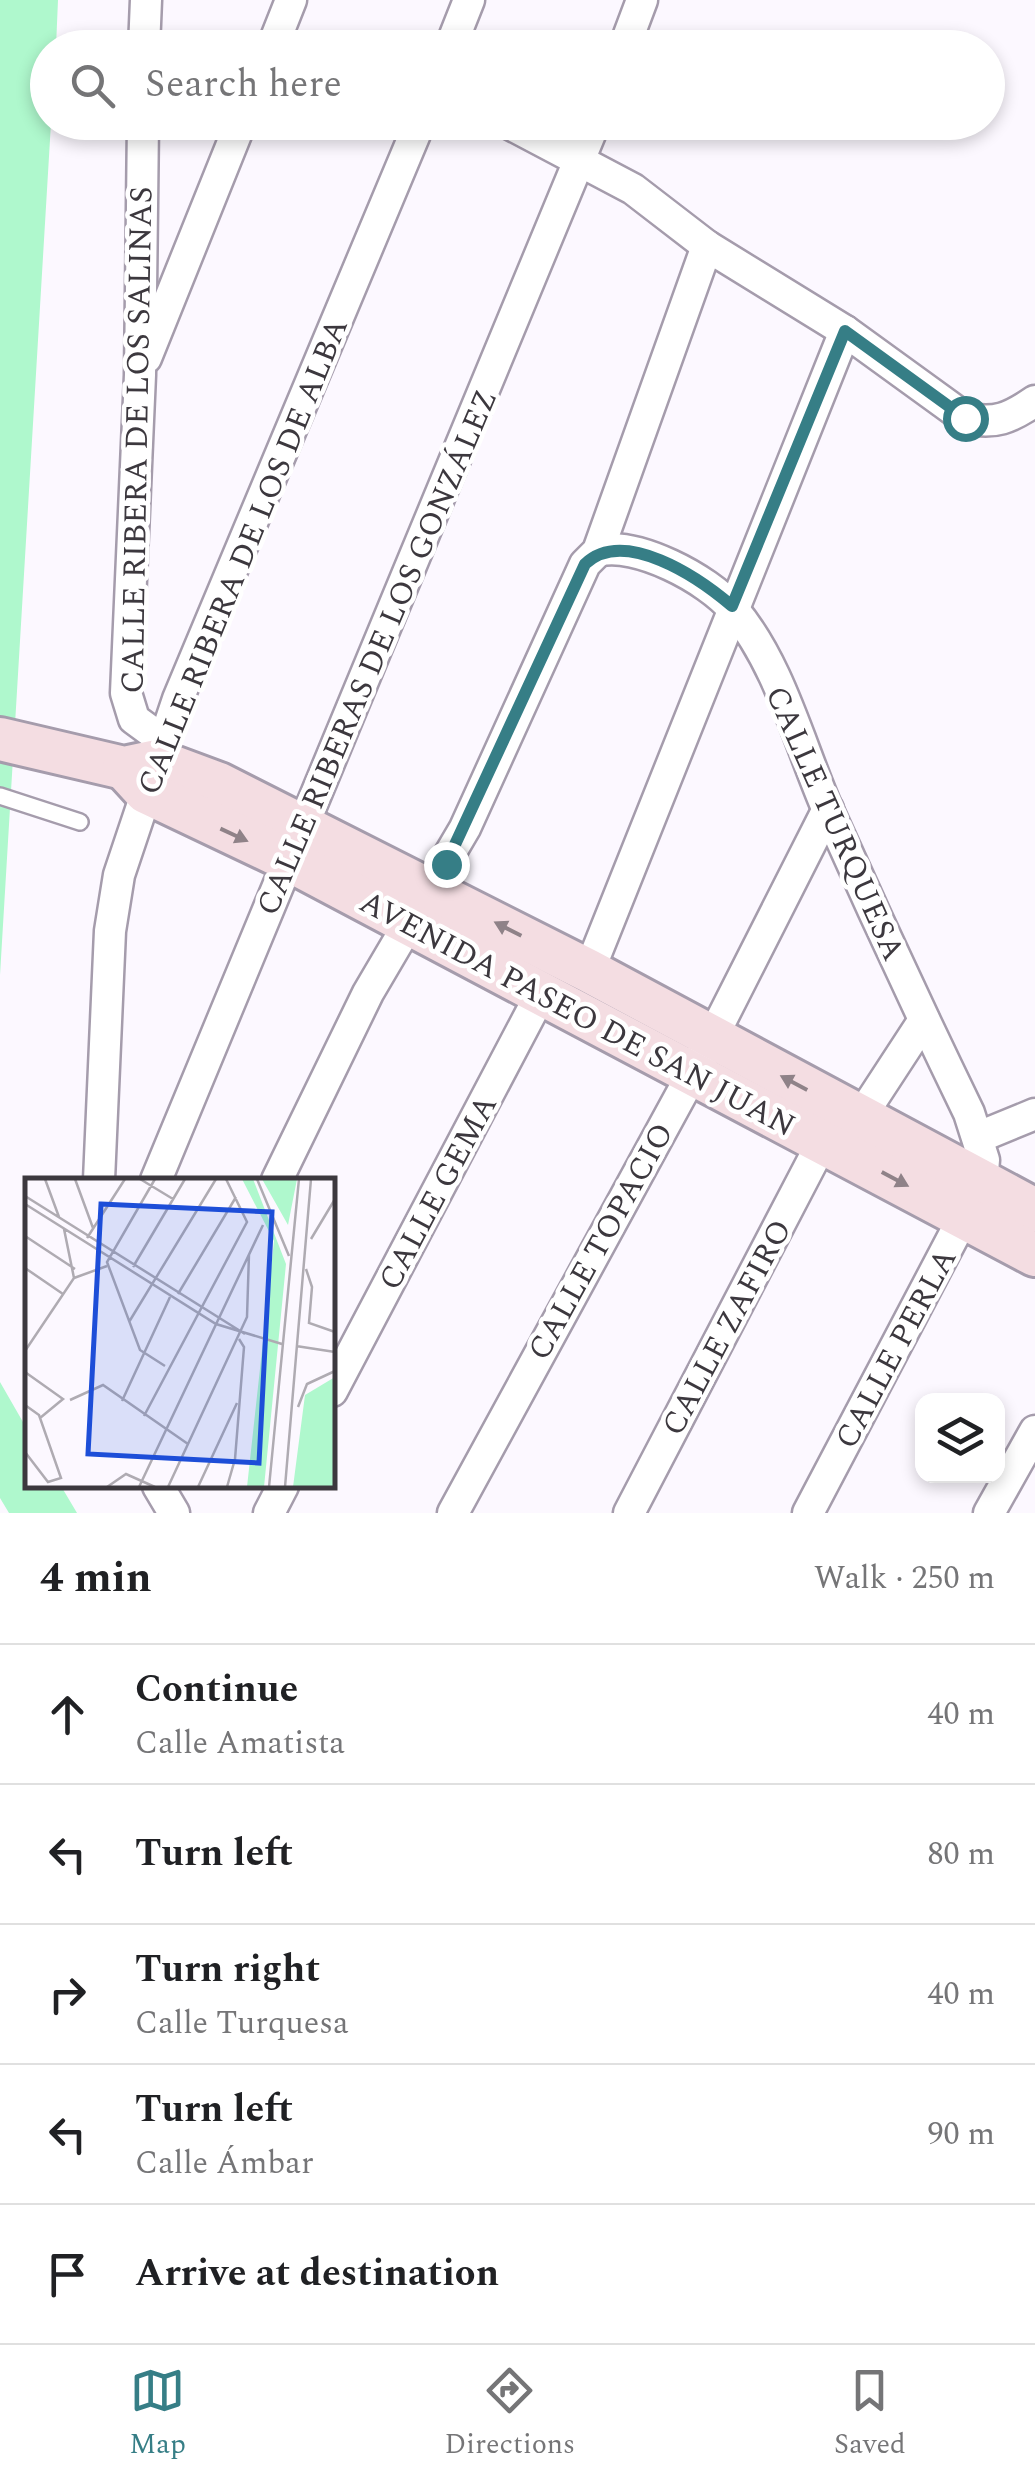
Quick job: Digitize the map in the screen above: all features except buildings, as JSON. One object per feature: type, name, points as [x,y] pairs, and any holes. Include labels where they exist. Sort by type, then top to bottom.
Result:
[{"type":"street","points":[[145,30],[146,0]]},
{"type":"street","points":[[279,30],[291,0]]},
{"type":"street","points":[[457,30],[469,0]]},
{"type":"street","points":[[631,30],[642,0]]},
{"type":"street","name":"CALLE RIBERA DE LOS SALINAS","points":[[140,765],[126,693],[140,374],[143,140]]},
{"type":"street","points":[[140,374],[234,140]]},
{"type":"street","name":"CALLE RIBERA DE LOS DE ALBA","points":[[99,1178],[113,902],[140,765],[412,140]]},
{"type":"street","points":[[543,140],[633,190],[708,246],[845,331],[965,418],[987,424],[1004,421],[1035,402]]},
{"type":"street","name":"CALLE RIBERAS DE LOS GONZÁLEZ","points":[[157,1178],[589,140]]},
{"type":"street","points":[[278,1178],[368,993],[466,828],[585,564],[598,551],[708,246]]},
{"type":"street","points":[[588,971],[845,331]]},
{"type":"street","name":"CALLE TURQUESA","points":[[598,551],[628,549],[702,580],[732,606],[757,642],[828,808],[979,1137],[984,1160],[973,1199]]},
{"type":"street","name":"AVENIDA PASEO DE SAN JUAN","points":[[0,739],[140,765],[297,842],[430,889],[588,971],[823,1141],[973,1199],[1035,1210]]},
{"type":"street","name":"CALLE TOPACIO","points":[[452,1513],[702,1055],[828,808]]},
{"type":"street","name":"AVENIDA PASEO DE SAN JUAN","points":[[297,842],[408,926],[542,992],[860,1118],[973,1199],[1035,1255]]},
{"type":"street","name":"CALLE GEMA","points":[[335,1386],[542,992]]},
{"type":"street","points":[[860,1118],[924,1020]]},
{"type":"street","points":[[979,1137],[1035,1114]]},
{"type":"street","name":"CALLE ZAFIRO","points":[[629,1513],[823,1141]]},
{"type":"street","name":"CALLE PERLA","points":[[808,1513],[973,1199]]},
{"type":"street","points":[[989,1513],[1035,1431]]},
{"type":"street","points":[[159,1488],[174,1513]]},
{"type":"street","points":[[269,1513],[282,1488]]},
{"type":"lane","points":[[0,796],[80,822]]},
{"type":"green space","points":[[0,0],[58,0],[57,30],[30,30],[30,140],[50,140],[0,975]]},
{"type":"green space","points":[[0,1382],[25,1426],[25,1488],[62,1488],[77,1513],[9,1513],[0,1498]]},
{"type":"route","points":[[446,864],[466,828],[585,564],[598,551],[628,549],[702,580],[732,606],[845,331],[965,418]]}]
